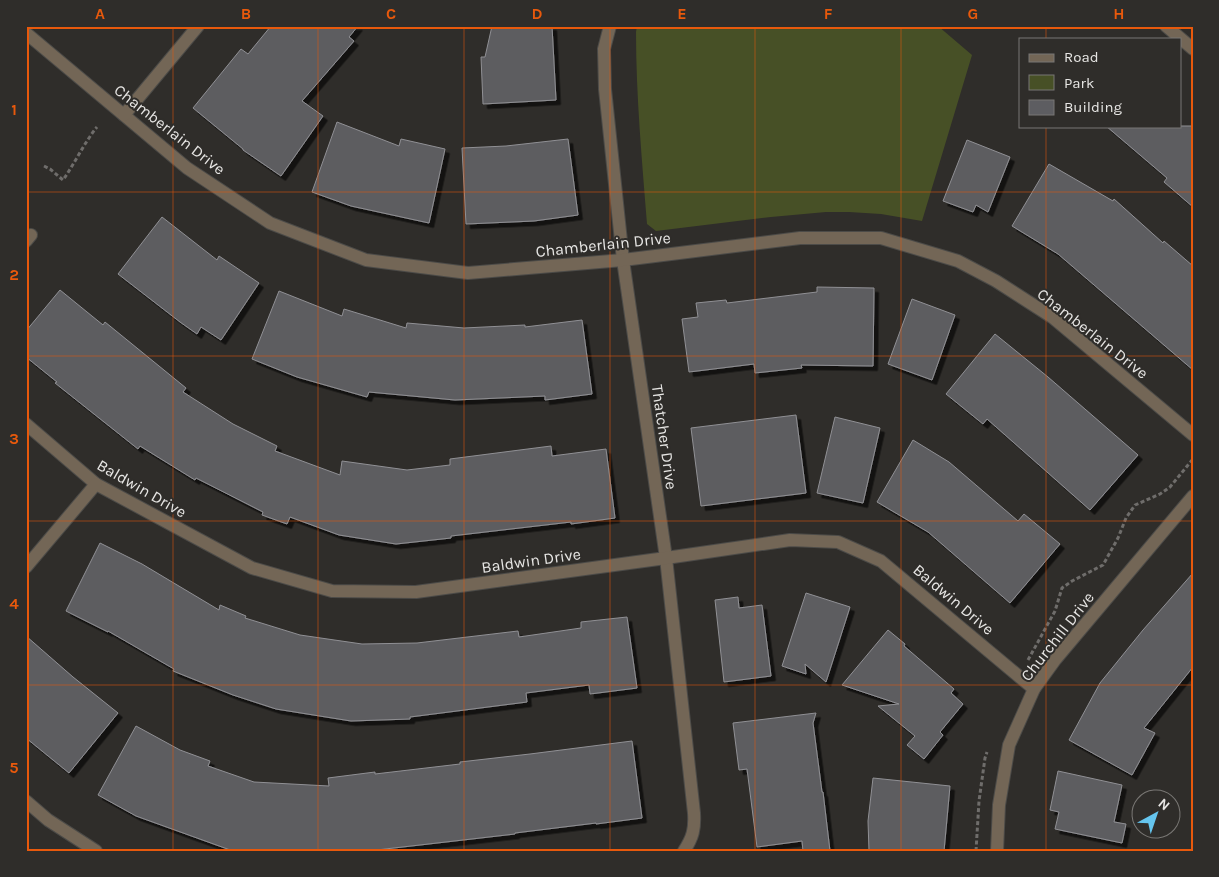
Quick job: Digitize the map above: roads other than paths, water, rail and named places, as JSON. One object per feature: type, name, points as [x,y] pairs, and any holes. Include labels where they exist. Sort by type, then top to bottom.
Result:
[{"type":"street","points":[[124,115],[198,26]]},
{"type":"street","name":"Thatcher Drive","points":[[610,26],[604,49],[605,89],[622,260],[666,558],[694,812],[695,827],[684,851]]},
{"type":"street","points":[[1166,26],[1180,38]]},
{"type":"street","name":"Chamberlain Drive","points":[[26,33],[187,168],[270,223],[366,260],[468,274],[622,260],[800,238],[881,238],[958,261],[996,281],[1052,317],[1193,435]]},
{"type":"street","points":[[1182,40],[1193,49]]},
{"type":"street","name":"Baldwin Drive","points":[[26,424],[96,484],[252,568],[332,591],[416,592],[790,540],[838,542],[882,560],[1034,689]]},
{"type":"street","points":[[26,567],[96,484]]},
{"type":"street","name":"Churchill Drive","points":[[997,851],[999,805],[1009,745],[1034,689],[1055,660],[1193,496]]},
{"type":"street","points":[[26,801],[48,820],[96,851]]}]
